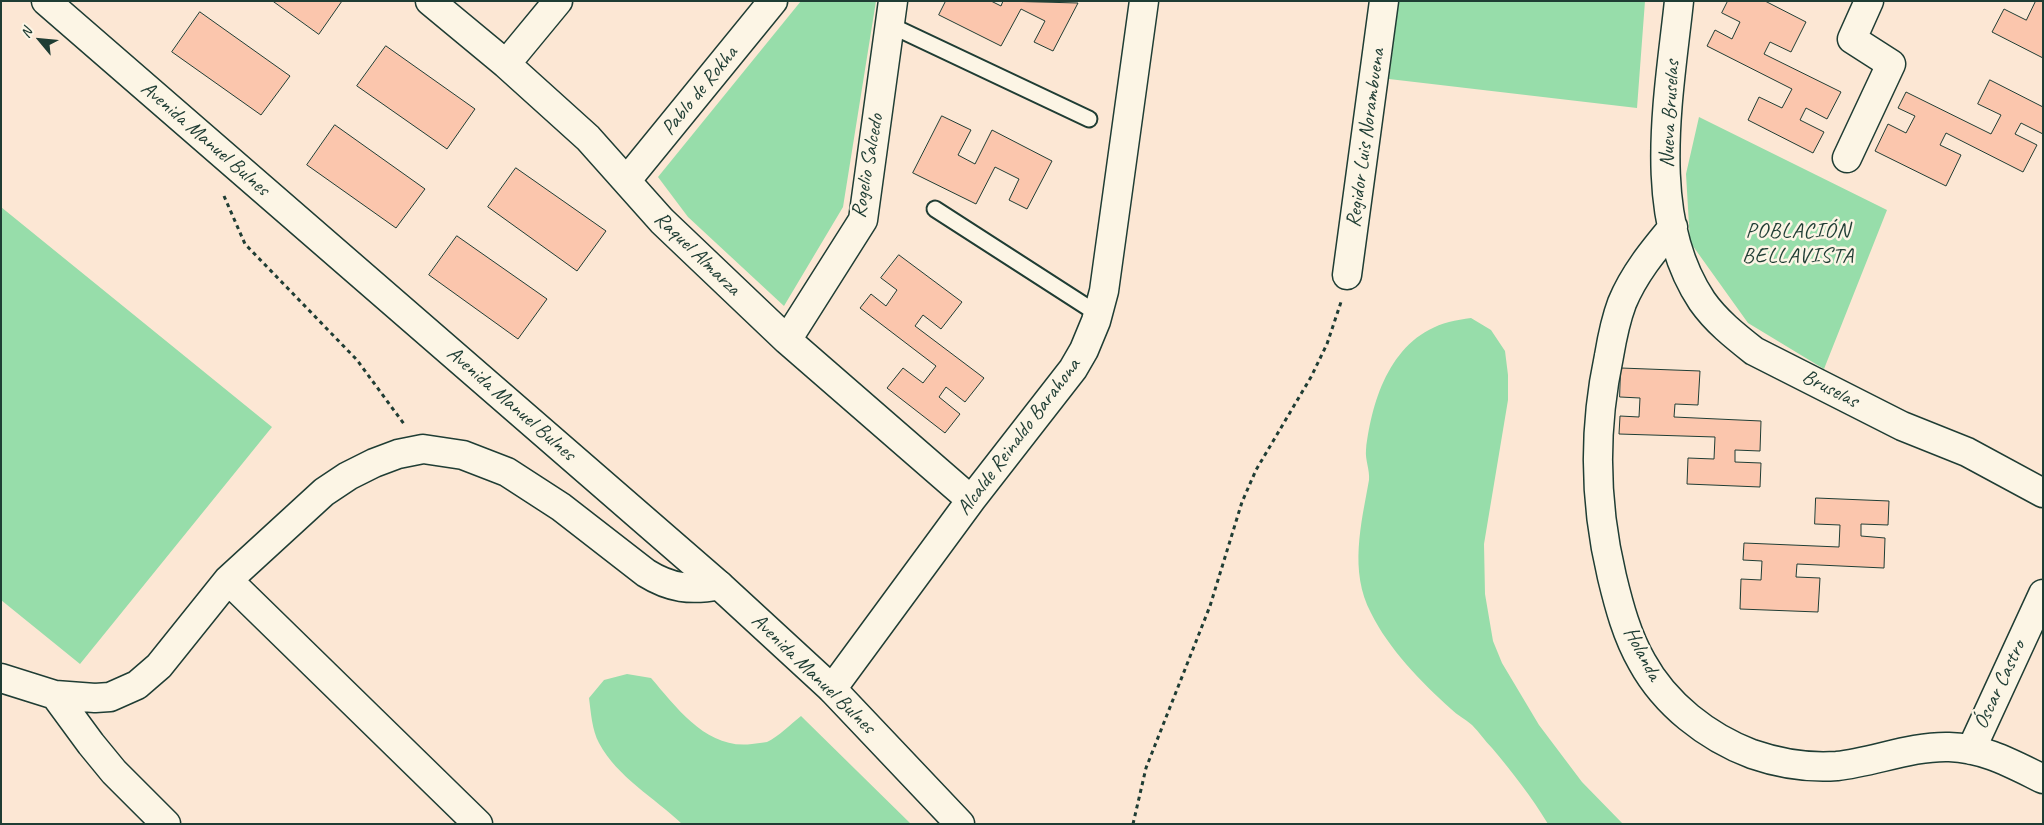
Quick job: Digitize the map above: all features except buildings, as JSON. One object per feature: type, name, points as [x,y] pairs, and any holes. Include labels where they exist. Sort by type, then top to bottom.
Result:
[{"type":"street","name":"Avenida Manuel Bulnes","points":[[46,1],[719,585],[832,689],[960,824]]},
{"type":"street","name":"Raquel Almarza","points":[[430,1],[506,64],[588,138],[662,221],[787,340],[971,500]]},
{"type":"street","points":[[506,64],[558,1]]},
{"type":"street","name":"Pablo de Rokha","points":[[627,180],[773,1]]},
{"type":"street","name":"Alcalde Reinaldo Barahona","points":[[832,689],[971,500],[1073,370],[1084,350],[1098,314],[1104,291],[1144,1]]},
{"type":"street","name":"Regidor Luis Norambuena","points":[[1347,276],[1384,1]]},
{"type":"street","name":"Nueva Bruselas","points":[[1673,227],[1666,158],[1667,122],[1679,1]]},
{"type":"street","points":[[1847,158],[1891,64],[1852,39],[1870,1]]},
{"type":"street","name":"Rogelio Salcedo","points":[[787,340],[863,220],[891,13]]},
{"type":"street","name":"Bruselas","points":[[1673,227],[1684,266],[1703,301],[1733,335],[1754,351],[1902,426],[1967,452],[2043,493]]},
{"type":"street","name":"Holanda","points":[[1673,227],[1637,274],[1622,304],[1611,343],[1598,418],[1597,466],[1599,508],[1606,551],[1628,636],[1642,664],[1678,708],[1701,727],[1726,742],[1752,754],[1780,762],[1809,766],[1837,766],[1928,747],[1950,747],[1971,750],[2005,760],[2043,779]]},
{"type":"street","points":[[2,681],[55,696],[95,698],[110,697],[137,685],[159,666],[228,580],[324,492],[348,476],[374,463],[398,454],[423,449],[463,455],[506,472],[561,507],[659,581],[687,589],[703,589],[719,585]]},
{"type":"street","points":[[228,580],[478,824]]},
{"type":"street","name":"Óscar Castro","points":[[1971,750],[2043,594]]},
{"type":"street","points":[[55,696],[114,772],[166,824]]},
{"type":"lane","points":[[891,13],[1089,119]]},
{"type":"lane","points":[[935,209],[1098,314]]},
{"type":"path","points":[[223,192],[245,244],[357,360],[423,449]]},
{"type":"path","points":[[1133,824],[1146,768],[1210,606],[1242,502],[1256,470],[1311,377],[1327,344],[1340,309],[1347,276]]},
{"type":"green space","points":[[801,1],[876,1],[843,207],[784,306],[688,217],[658,177]]},
{"type":"green space","points":[[1399,1],[1645,1],[1637,108],[1389,79]]},
{"type":"green space","points":[[1699,117],[1887,210],[1824,369],[1748,323],[1690,242],[1686,174]]},
{"type":"green space","points":[[1,207],[272,427],[80,664],[1,600]]},
{"type":"green space","points":[[1471,318],[1491,330],[1505,351],[1508,375],[1508,400],[1484,544],[1485,594],[1493,641],[1502,663],[1539,725],[1582,782],[1623,824],[1548,824],[1522,785],[1475,728],[1453,711],[1429,688],[1396,652],[1378,626],[1364,597],[1360,581],[1359,548],[1369,480],[1366,450],[1373,410],[1380,391],[1388,372],[1399,355],[1413,341],[1429,330],[1449,322]]},
{"type":"green space","points":[[627,674],[651,678],[671,702],[694,724],[707,734],[736,744],[767,742],[801,716],[911,824],[682,824],[616,767],[599,743],[595,733],[589,698],[604,680]]},
{"type":"district","name":"POBLACIÓN BELLAVISTA","points":[[1798,244]]}]
